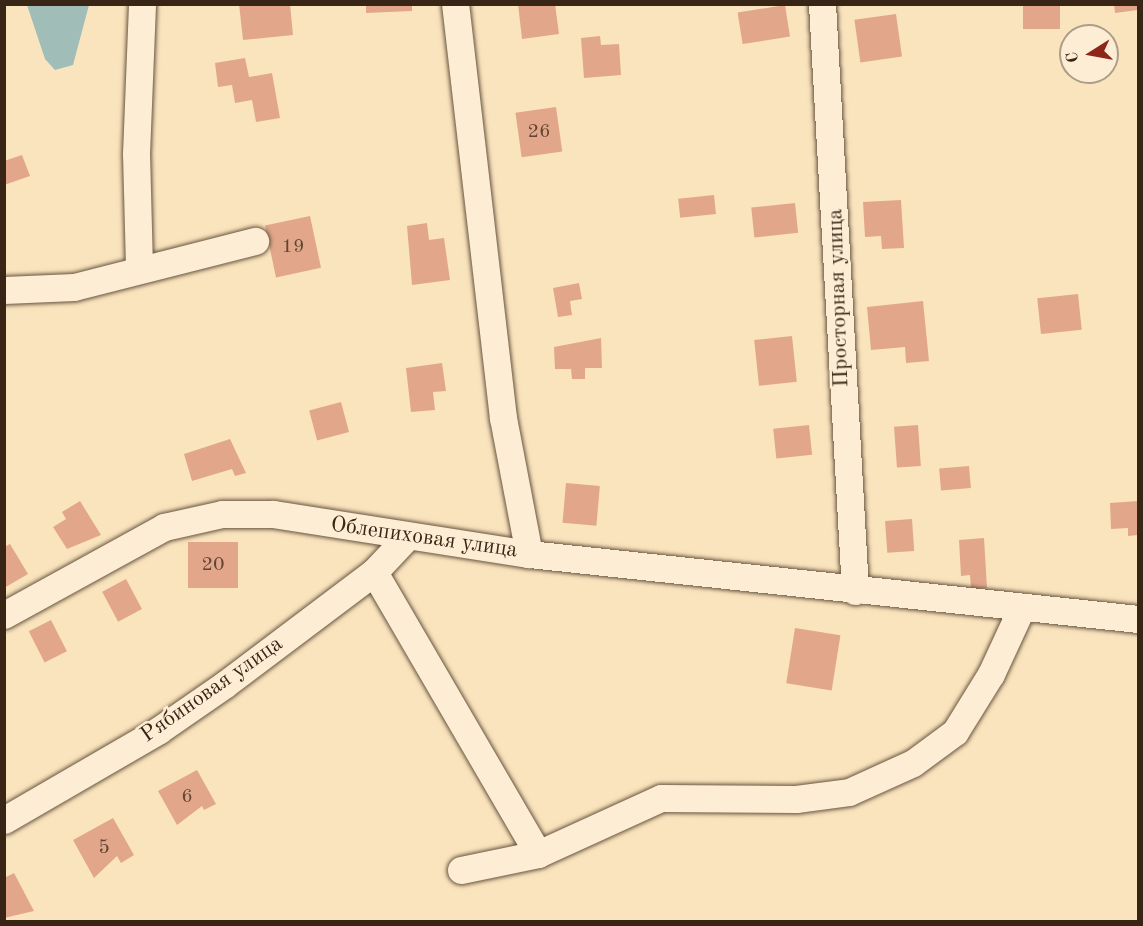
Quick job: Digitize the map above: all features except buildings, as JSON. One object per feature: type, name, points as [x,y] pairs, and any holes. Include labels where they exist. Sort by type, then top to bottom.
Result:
[{"type":"street","points":[[139,267],[136,154],[142,4]]},
{"type":"street","name":"Облепиховая улица","points":[[4,615],[164,527],[222,514],[273,514],[405,539],[529,554],[503,418],[455,4]]},
{"type":"street","name":"Просторная улица","points":[[822,4],[855,591]]},
{"type":"street","points":[[4,290],[74,287],[139,267],[255,241]]},
{"type":"street","name":"Рябиновая улица","points":[[4,820],[159,730],[374,572],[405,539]]},
{"type":"street","points":[[529,554],[855,591],[1138,619]]},
{"type":"street","points":[[374,572],[538,854]]},
{"type":"street","points":[[461,870],[538,854],[661,798],[796,799],[849,792],[913,763],[955,732],[991,675],[1022,607]]},
{"type":"water","points":[[27,5],[89,5],[73,65],[55,70],[45,59]]}]
